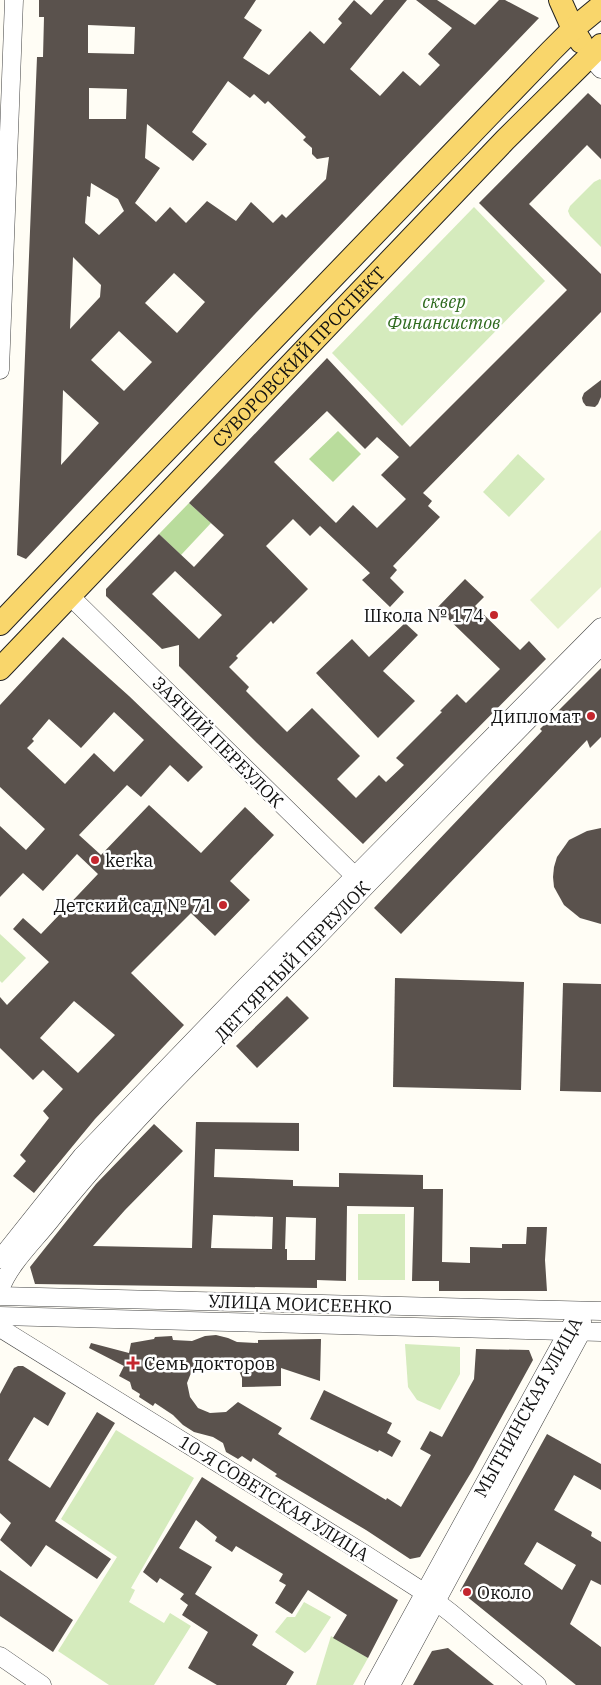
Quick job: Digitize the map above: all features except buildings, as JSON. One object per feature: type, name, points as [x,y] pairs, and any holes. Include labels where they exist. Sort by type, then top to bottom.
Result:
[{"type":"main road","points":[[560,0],[573,29],[597,56]]},
{"type":"main road","name":"СУВОРОВСКИЙ ПРОСПЕКТ","points":[[0,624],[573,29],[595,12]]},
{"type":"main road","name":"СУВОРОВСКИЙ ПРОСПЕКТ","points":[[0,667],[70,597],[506,140],[597,56]]},
{"type":"street","points":[[0,370],[14,0]]},
{"type":"street","name":"ЗАЯЧИЙ ПЕРЕУЛОК","points":[[70,597],[360,881]]},
{"type":"street","name":"ДЕГТЯРНЫЙ ПЕРЕУЛОК","points":[[0,1290],[11,1269],[95,1166],[180,1075],[308,948],[360,881],[601,627]]},
{"type":"street","name":"ДЕГТЯРНЫЙ ПЕРЕУЛОК","points":[[0,1259],[82,1156],[601,646]]},
{"type":"street","name":"УЛИЦА МОИСЕЕНКО","points":[[0,1296],[601,1311]]},
{"type":"street","name":"МЫТНИНСКАЯ УЛИЦА","points":[[391,1685],[431,1597],[575,1331],[581,1311]]},
{"type":"street","name":"УЛИЦА МОИСЕЕНКО","points":[[0,1316],[601,1332]]},
{"type":"street","name":"10-Я СОВЕТСКАЯ УЛИЦА","points":[[0,1328],[431,1597],[537,1685]]},
{"type":"street","name":"МЫТНИНСКАЯ УЛИЦА","points":[[374,1685],[431,1597]]},
{"type":"street","points":[[0,1656],[42,1685]]},
{"type":"green space","points":[[600,179],[601,247],[570,216],[568,211],[570,206],[594,182]]},
{"type":"green space","name":"сквер Финансистов","points":[[474,207],[545,281],[402,426],[332,353]]},
{"type":"green space","points":[[338,431],[361,454],[333,482],[309,459]]},
{"type":"green space","points":[[518,454],[545,479],[509,517],[483,492]]},
{"type":"green space","points":[[189,503],[211,523],[181,555],[159,534]]},
{"type":"green space","points":[[601,530],[601,587],[558,629],[530,600]]},
{"type":"green space","points":[[0,934],[26,958],[2,983],[0,981]]},
{"type":"green space","points":[[358,1214],[405,1214],[405,1280],[358,1280]]},
{"type":"green space","points":[[405,1344],[460,1347],[460,1374],[440,1410],[417,1400],[408,1387]]},
{"type":"green space","points":[[116,1430],[194,1478],[131,1588],[135,1590],[129,1602],[164,1623],[170,1613],[191,1626],[154,1685],[109,1685],[58,1651],[117,1557],[61,1519]]},
{"type":"green space","points":[[304,1602],[331,1617],[310,1649],[305,1653],[275,1632],[287,1617],[295,1617]]},
{"type":"green space","points":[[331,1636],[368,1658],[353,1685],[316,1685]]},
{"type":"place","name":"Школа № 174","points":[[494,615]]},
{"type":"place","name":"Дипломат","points":[[591,716]]},
{"type":"place","name":"kerka","points":[[95,860]]},
{"type":"place","name":"Детский сад № 71","points":[[223,905]]},
{"type":"place","name":"Семь докторов","points":[[133,1363]]},
{"type":"place","name":"Около","points":[[467,1592]]}]
